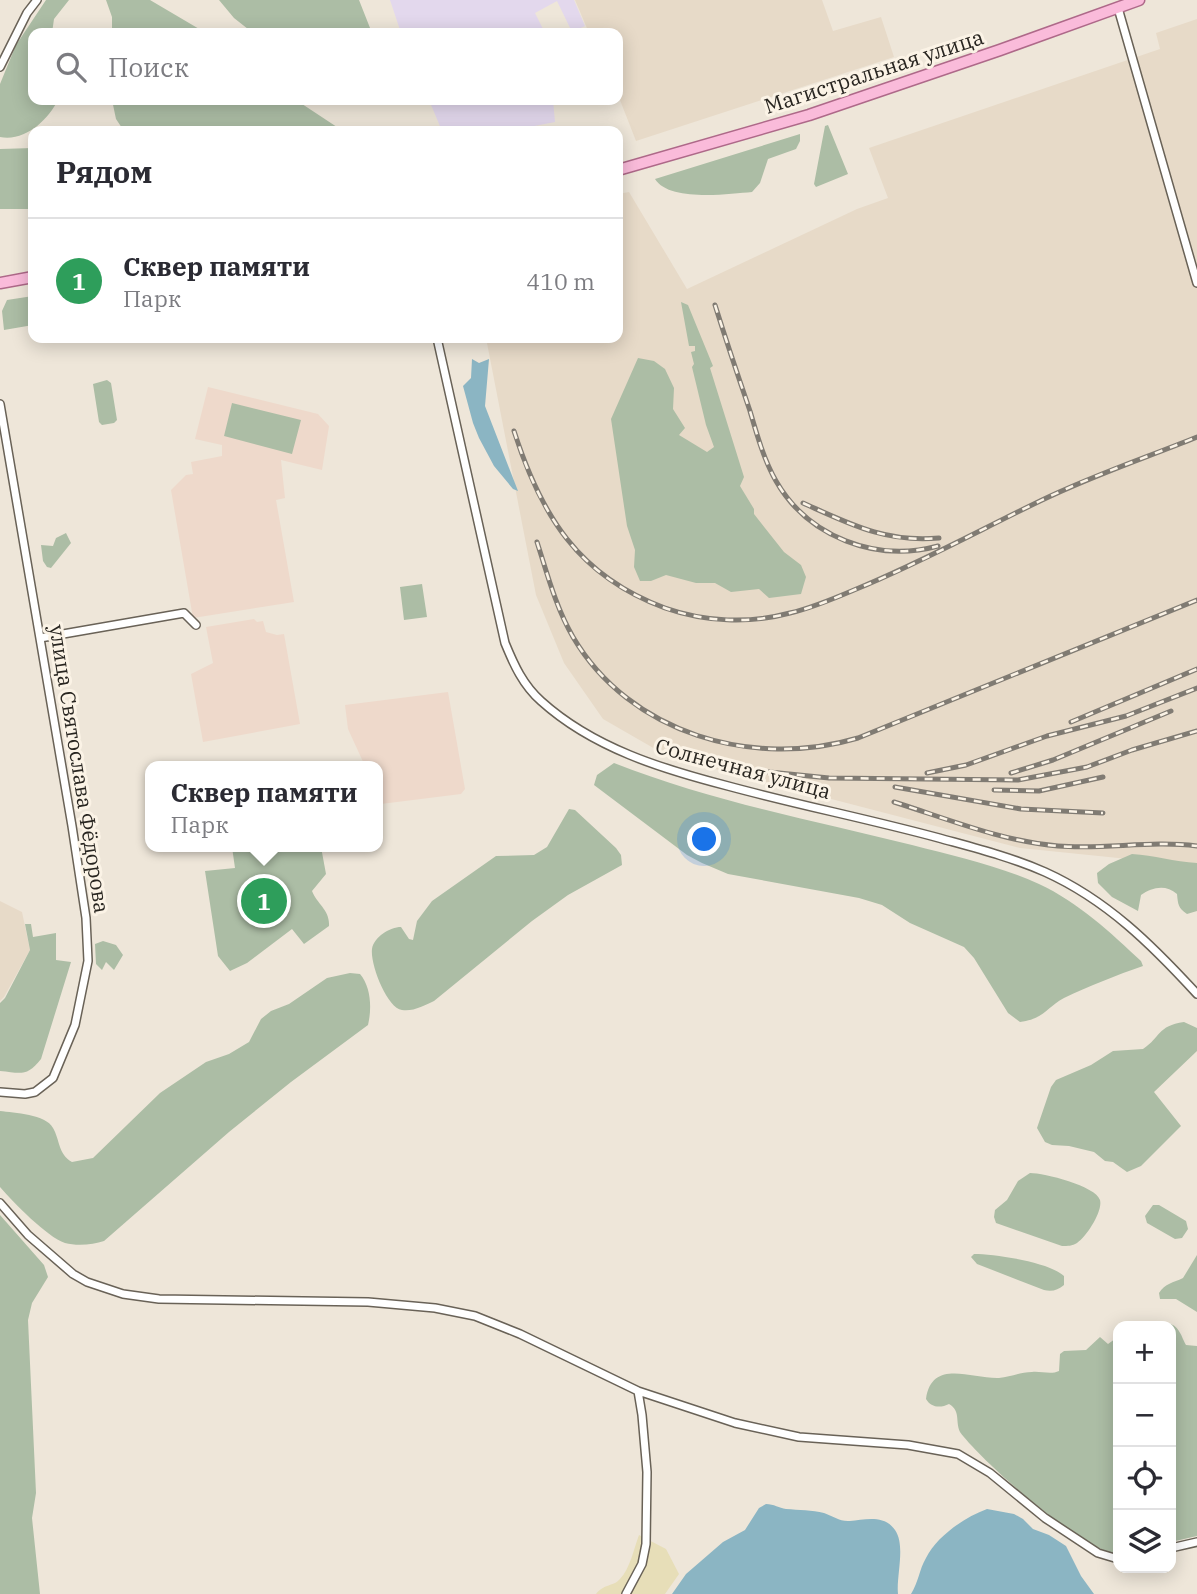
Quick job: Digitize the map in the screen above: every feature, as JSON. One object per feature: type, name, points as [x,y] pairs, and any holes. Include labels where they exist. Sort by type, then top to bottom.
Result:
[{"type":"main road","name":"Магистральная улица","points":[[623,169],[809,115],[1139,0]]},
{"type":"main road","points":[[0,283],[28,278]]},
{"type":"street","points":[[0,67],[27,13],[37,0]]},
{"type":"street","points":[[1118,8],[1197,284]]},
{"type":"street","name":"Солнечная улица","points":[[438,343],[505,643],[522,679],[541,701],[592,736],[661,767],[776,799],[881,822],[979,849],[1042,871],[1079,890],[1123,920],[1160,953],[1197,994]]},
{"type":"street","name":"улица Святослава Фёдорова","points":[[0,404],[86,918],[88,961],[75,1025],[53,1078],[35,1092],[25,1094],[0,1091]]},
{"type":"street","points":[[40,638],[184,613],[196,625]]},
{"type":"street","points":[[0,1203],[28,1234],[73,1274],[87,1282],[123,1294],[159,1299],[368,1302],[435,1308],[475,1316],[520,1334],[638,1391],[735,1423],[799,1437],[908,1445],[958,1454],[990,1473],[1045,1518],[1098,1553],[1113,1558]]},
{"type":"street","points":[[626,1594],[642,1564],[646,1545],[647,1472],[638,1391]]},
{"type":"street","points":[[1176,1547],[1197,1542]]},
{"type":"shaded area","points":[[390,0],[574,0],[585,26],[570,28],[557,1],[535,13],[542,28],[399,28]]},
{"type":"shaded area","points":[[575,0],[822,0],[833,31],[881,17],[894,57],[636,141],[622,105],[623,28],[587,28]]},
{"type":"shaded area","points":[[1197,19],[1197,866],[1020,848],[669,757],[603,719],[564,663],[536,595],[487,343],[623,343],[623,193],[629,192],[687,289],[857,209],[888,198],[869,148],[1160,49],[1156,33]]},
{"type":"shaded area","points":[[431,105],[553,105],[555,122],[535,126],[440,126]]},
{"type":"shaded area","points":[[208,387],[318,414],[329,426],[322,470],[281,460],[285,498],[276,500],[294,602],[193,618],[171,490],[186,475],[193,474],[191,462],[222,456],[222,445],[195,439]]},
{"type":"shaded area","points":[[254,619],[257,622],[263,621],[266,632],[284,634],[300,724],[203,742],[191,674],[213,663],[206,627]]},
{"type":"shaded area","points":[[448,692],[465,789],[461,794],[383,804],[383,761],[363,761],[348,729],[345,705]]},
{"type":"shaded area","points":[[0,901],[22,912],[30,950],[0,1001]]},
{"type":"green space","points":[[46,0],[69,0],[54,19],[53,28],[28,28],[28,105],[55,105],[37,126],[28,126],[27,133],[9,138],[0,137],[0,84],[16,45]]},
{"type":"green space","points":[[106,0],[150,0],[198,28],[112,28],[112,17]]},
{"type":"green space","points":[[219,0],[359,0],[370,28],[247,28]]},
{"type":"green space","points":[[113,105],[304,105],[335,126],[121,126]]},
{"type":"green space","points":[[828,125],[848,174],[816,187],[814,184],[825,126]]},
{"type":"green space","points":[[800,134],[796,149],[768,159],[760,183],[752,192],[686,194],[662,186],[655,179]]},
{"type":"green space","points":[[28,148],[28,209],[0,209],[0,149]]},
{"type":"green space","points":[[28,297],[28,326],[4,330],[2,311],[7,300]]},
{"type":"green space","points":[[681,302],[688,305],[713,366],[710,368],[744,477],[740,486],[754,509],[754,514],[784,552],[801,565],[806,577],[801,594],[769,598],[759,589],[731,592],[715,583],[696,583],[666,575],[651,581],[640,581],[634,567],[635,550],[627,526],[611,419],[638,358],[654,361],[665,369],[674,388],[673,409],[685,428],[679,435],[707,452],[714,447],[692,367],[694,364],[691,352],[695,351],[695,346],[689,346]]},
{"type":"green space","points":[[107,380],[111,383],[117,420],[102,425],[99,422],[93,384]]},
{"type":"green space","points":[[232,403],[301,420],[292,454],[224,436]]},
{"type":"green space","points":[[66,533],[71,543],[51,568],[47,567],[43,561],[41,545],[53,546],[56,538]]},
{"type":"green space","points":[[422,584],[427,617],[404,620],[400,587]]},
{"type":"green space","points":[[614,763],[724,799],[961,857],[1024,878],[1053,891],[1081,909],[1141,961],[1143,966],[1058,1001],[1040,1015],[1020,1022],[1008,1013],[974,958],[964,947],[910,923],[882,905],[859,898],[728,874],[687,855],[594,785],[597,775]]},
{"type":"green space","points":[[569,809],[575,810],[616,848],[621,855],[622,865],[568,895],[532,921],[434,1001],[410,1010],[396,1007],[385,994],[377,974],[372,956],[376,940],[388,931],[401,927],[409,939],[413,940],[417,921],[432,901],[496,856],[534,855],[547,847]]},
{"type":"green space","points":[[233,852],[322,852],[326,874],[312,891],[325,911],[329,926],[304,944],[292,929],[247,963],[230,971],[218,956],[205,871],[235,868]]},
{"type":"green space","points":[[1132,854],[1197,863],[1197,911],[1187,914],[1179,906],[1177,894],[1164,888],[1150,890],[1141,895],[1138,911],[1112,897],[1098,883],[1097,873],[1109,864]]},
{"type":"green space","points":[[25,924],[31,924],[33,937],[56,933],[56,960],[71,962],[41,1059],[27,1071],[0,1071],[0,1003],[30,950]]},
{"type":"green space","points":[[103,941],[116,945],[123,955],[114,970],[106,962],[102,970],[96,964],[95,944]]},
{"type":"green space","points":[[350,973],[360,974],[364,979],[370,1005],[368,1025],[229,1132],[104,1241],[79,1245],[65,1243],[49,1234],[0,1187],[0,1111],[29,1115],[49,1123],[62,1151],[72,1162],[93,1158],[160,1093],[206,1062],[229,1054],[249,1042],[261,1019],[271,1011],[289,1004],[327,978]]},
{"type":"green space","points":[[1184,1022],[1197,1028],[1197,1051],[1154,1092],[1181,1126],[1141,1166],[1127,1172],[1094,1152],[1045,1142],[1037,1128],[1056,1080],[1091,1065],[1113,1051],[1143,1049],[1164,1029]]},
{"type":"green space","points":[[1030,1173],[1080,1185],[1100,1200],[1093,1223],[1077,1243],[1062,1246],[996,1223],[995,1210],[1007,1200],[1018,1181]]},
{"type":"green space","points":[[1153,1205],[1159,1205],[1186,1221],[1188,1229],[1182,1238],[1175,1239],[1147,1223],[1145,1216]]},
{"type":"green space","points":[[0,1215],[44,1265],[48,1277],[32,1303],[28,1320],[36,1493],[32,1518],[40,1594],[0,1594]]},
{"type":"green space","points":[[974,1254],[1008,1257],[1047,1267],[1064,1276],[1064,1285],[1055,1290],[1044,1290],[977,1264],[971,1257]]},
{"type":"green space","points":[[1197,1255],[1197,1312],[1176,1299],[1160,1299],[1161,1290],[1183,1278]]},
{"type":"green space","points":[[1176,1327],[1186,1345],[1197,1346],[1197,1536],[1176,1541]]},
{"type":"green space","points":[[1100,1337],[1108,1344],[1113,1340],[1113,1553],[1082,1539],[1035,1504],[971,1446],[960,1432],[953,1407],[949,1404],[933,1406],[926,1399],[930,1386],[944,1375],[999,1378],[1028,1372],[1056,1372],[1059,1371],[1060,1354],[1064,1351],[1086,1350]]},
{"type":"sand","points":[[639,1535],[666,1549],[679,1574],[665,1594],[596,1594],[623,1575]]},
{"type":"water","points":[[472,359],[479,363],[489,359],[485,406],[518,491],[513,489],[494,466],[473,423],[463,386],[471,378]]},
{"type":"water","points":[[766,1504],[824,1513],[843,1521],[874,1519],[890,1525],[900,1544],[898,1594],[672,1594],[686,1574],[723,1542],[745,1530],[759,1508]]},
{"type":"water","points":[[987,1509],[1014,1514],[1033,1529],[1066,1546],[1081,1576],[1094,1594],[911,1594],[924,1562],[937,1542],[961,1522]]},
{"type":"railway","points":[[715,305],[764,456],[776,481],[790,501],[825,531],[868,548],[891,551],[938,546]]},
{"type":"railway","points":[[514,431],[537,490],[567,539],[586,560],[608,579],[665,608],[727,620],[774,617],[830,600],[901,569],[1059,492],[1197,437]]},
{"type":"railway","points":[[803,503],[853,525],[885,535],[939,538]]},
{"type":"railway","points":[[537,542],[557,602],[573,637],[597,670],[627,698],[661,720],[698,736],[737,745],[777,749],[818,747],[858,738],[1197,600]]},
{"type":"railway","points":[[1071,722],[1197,669]]},
{"type":"railway","points":[[927,773],[966,765],[1047,736],[1126,716],[1197,688]]},
{"type":"railway","points":[[1011,773],[1053,760],[1171,711]]},
{"type":"railway","points":[[749,770],[829,778],[1018,780],[1087,767],[1132,750],[1197,731]]},
{"type":"railway","points":[[994,790],[1039,791],[1103,777]]},
{"type":"railway","points":[[895,787],[1021,809],[1103,813]]},
{"type":"railway","points":[[894,802],[975,828],[1037,843],[1076,847],[1162,844],[1197,846]]},
{"type":"place","name":"Сквер памяти","points":[[264,901]]}]
